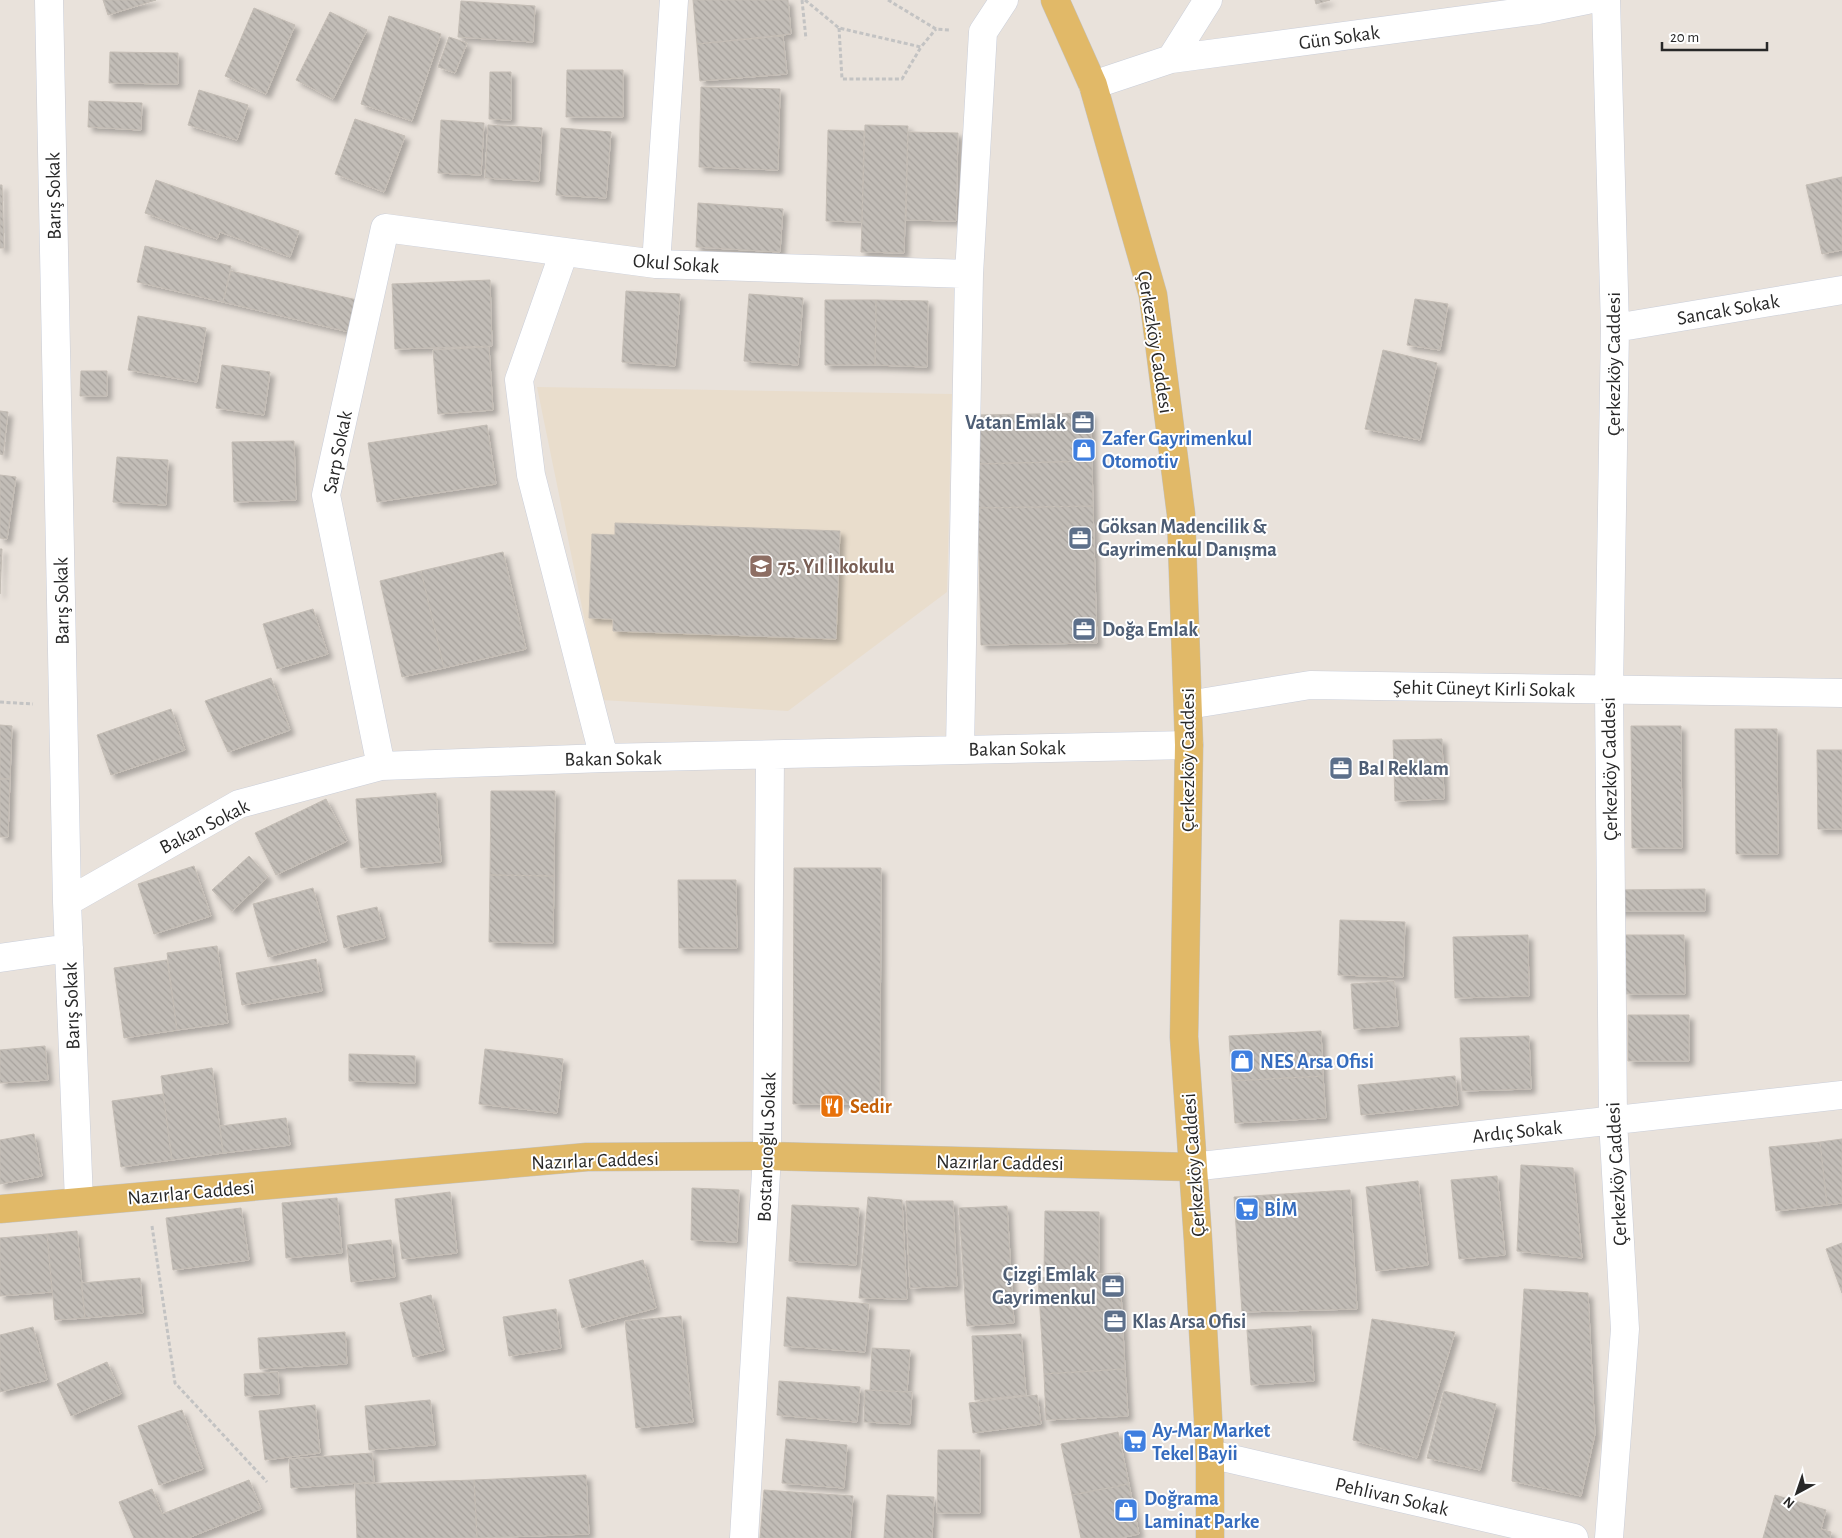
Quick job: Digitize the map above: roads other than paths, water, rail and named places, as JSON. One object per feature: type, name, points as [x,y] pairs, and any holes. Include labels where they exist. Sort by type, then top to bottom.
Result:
[{"type":"main road","name":"Çerkezköy Caddesi","points":[[1055,0],[1093,85],[1152,295],[1181,514],[1189,745],[1184,1037],[1210,1454],[1210,1538]]},
{"type":"main road","name":"Nazırlar Caddesi","points":[[0,1209],[587,1157],[767,1156],[1191,1167]]},
{"type":"street","name":"Barış Sokak","points":[[49,0],[68,948],[80,1201]]},
{"type":"street","points":[[656,264],[674,0]]},
{"type":"street","points":[[960,750],[968,274],[984,32],[1004,0]]},
{"type":"street","points":[[1171,59],[1208,0]]},
{"type":"street","name":"Gün Sokak","points":[[1093,85],[1171,59],[1538,10],[1587,0]]},
{"type":"street","name":"Çerkezköy Caddesi","points":[[1606,0],[1615,328],[1609,690],[1613,1121],[1625,1329],[1609,1538]]},
{"type":"street","name":"Okul Sokak","points":[[385,228],[656,264],[968,274]]},
{"type":"street","name":"Sarp Sokak","points":[[381,766],[326,495],[385,228]]},
{"type":"street","points":[[564,252],[519,380],[531,475],[604,758]]},
{"type":"street","name":"Sancak Sokak","points":[[1615,328],[1842,290]]},
{"type":"street","name":"Şehit Cüneyt Kirli Sokak","points":[[1188,705],[1310,685],[1842,693]]},
{"type":"street","name":"Bakan Sokak","points":[[67,902],[238,804],[381,766],[604,758],[770,756],[1189,745]]},
{"type":"street","name":"Bostancıoğlu Sokak","points":[[744,1538],[767,1156],[770,756]]},
{"type":"street","points":[[0,958],[68,948]]},
{"type":"street","name":"Ardıç Sokak","points":[[1191,1167],[1842,1095]]},
{"type":"street","name":"Pehlivan Sokak","points":[[1210,1454],[1574,1538]]},
{"type":"place","name":"Vatan Emlak","points":[[1083,422]]},
{"type":"place","name":"Zafer Gayrimenkul Otomotiv","points":[[1084,450]]},
{"type":"place","name":"Göksan Madencilik & Gayrimenkul Danışma","points":[[1080,538]]},
{"type":"place","name":"75. Yıl İlkokulu","points":[[761,566]]},
{"type":"place","name":"Doğa Emlak","points":[[1084,629]]},
{"type":"place","name":"Bal Reklam","points":[[1341,768]]},
{"type":"place","name":"NES Arsa Ofisi","points":[[1242,1061]]},
{"type":"place","name":"Sedir","points":[[832,1106]]},
{"type":"place","name":"BİM","points":[[1247,1209]]},
{"type":"place","name":"Çizgi Emlak Gayrimenkul","points":[[1113,1286]]},
{"type":"place","name":"Klas Arsa Ofisi","points":[[1115,1321]]},
{"type":"place","name":"Ay-Mar Market Tekel Bayii","points":[[1135,1441]]},
{"type":"place","name":"Doğrama Laminat Parke","points":[[1126,1510]]}]
